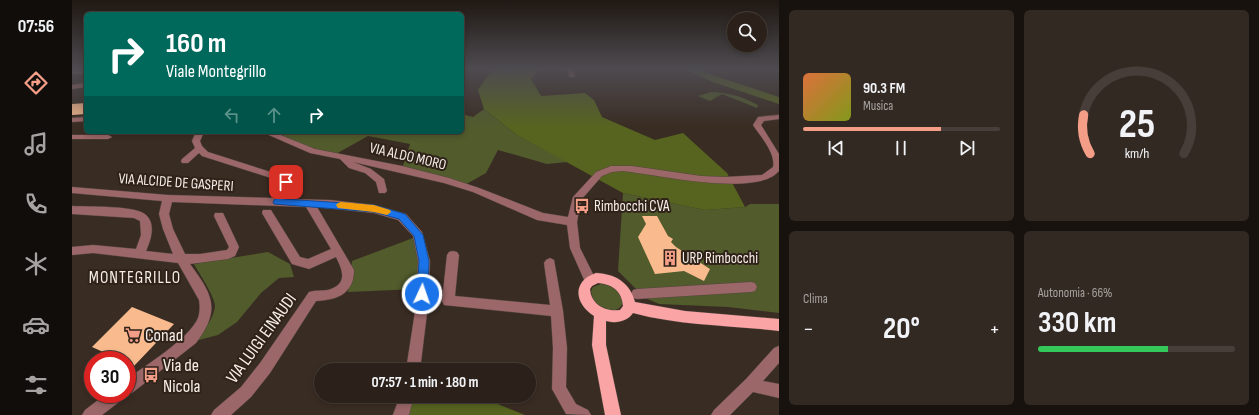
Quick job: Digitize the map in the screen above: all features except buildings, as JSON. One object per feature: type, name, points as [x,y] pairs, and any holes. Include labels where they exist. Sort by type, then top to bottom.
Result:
[{"type":"main road","points":[[603,278],[617,283],[627,294],[630,306],[628,312],[623,316],[608,317],[600,314],[587,302],[584,296],[586,284],[590,280],[603,278]]},
{"type":"main road","points":[[630,306],[651,313],[673,316],[779,325]]},
{"type":"main road","points":[[600,314],[600,345],[613,415]]},
{"type":"street","points":[[590,280],[575,248],[572,222],[576,198],[599,174],[611,169],[622,168],[638,169],[708,180],[768,176],[776,170],[778,163],[775,154],[761,134],[757,125],[761,119],[779,117]]},
{"type":"street","points":[[72,120],[84,119]]},
{"type":"street","points":[[198,134],[196,142],[199,149],[205,154],[278,177],[286,182],[285,190],[278,202]]},
{"type":"street","name":"VIA ALDO MORO","points":[[271,134],[313,151],[402,169],[476,190],[541,217],[572,222]]},
{"type":"street","points":[[72,137],[108,137]]},
{"type":"street","points":[[184,161],[199,149]]},
{"type":"street","points":[[343,157],[352,166],[368,171],[381,180],[382,191]]},
{"type":"street","name":"VIA ALCIDE DE GASPERI","points":[[72,190],[168,198],[309,203],[374,208],[402,217],[418,235],[424,261],[422,305],[414,363]]},
{"type":"street","points":[[136,381],[191,339],[199,329],[205,317],[205,299],[192,275],[181,259],[168,228],[164,214],[168,198]]},
{"type":"street","name":"VIA LUIGI EINAUDI","points":[[219,415],[246,392],[265,368],[313,296],[328,295],[342,289],[348,279],[348,270],[309,203]]},
{"type":"street","points":[[72,210],[124,213],[140,216],[144,220],[146,233],[144,246],[139,254]]},
{"type":"street","points":[[267,213],[296,261],[309,264],[338,251]]},
{"type":"street","points":[[72,251],[92,249],[181,259],[224,256],[232,253],[234,247],[219,216]]},
{"type":"street","points":[[453,255],[448,301],[558,311]]},
{"type":"street","points":[[550,263],[558,311],[560,348],[559,389],[571,409],[583,415]]},
{"type":"street","points":[[637,294],[751,287]]},
{"type":"street","points":[[719,415],[751,384],[779,353]]},
{"type":"street","points":[[751,384],[766,389],[779,391]]},
{"type":"street","points":[[90,415],[106,403]]},
{"type":"street","points":[[401,415],[405,403]]},
{"type":"green space","points":[[480,87],[536,87],[541,96],[585,93],[594,100],[602,117],[655,140],[683,133],[727,173],[745,207],[705,210],[623,193],[517,135],[484,109],[478,90]]},
{"type":"green space","points":[[729,87],[750,87],[779,97],[779,104]]},
{"type":"green space","points":[[711,92],[735,96],[758,105],[757,108],[722,94],[710,101],[698,96]]},
{"type":"green space","points":[[484,109],[517,135],[568,162],[547,164],[498,150],[486,173],[463,186],[402,169],[410,144],[368,136],[334,155],[313,151],[271,134],[464,134],[464,115],[473,117]]},
{"type":"green space","points":[[623,193],[705,210],[745,207],[750,204],[779,204],[779,313],[728,307],[659,304],[645,298],[618,271]]},
{"type":"green space","points":[[413,238],[420,261],[417,289],[348,292],[352,261]]},
{"type":"green space","points":[[268,252],[290,264],[294,277],[279,278],[261,293],[237,322],[218,335],[195,341],[213,316],[215,306],[210,291],[194,264]]},
{"type":"green space","points":[[601,284],[615,289],[623,302],[621,307],[609,310],[600,306],[593,300],[591,291],[593,287]]},
{"type":"green space","points":[[409,403],[495,403],[525,415],[405,415]]},
{"type":"slow traffic","points":[[341,205],[374,208],[387,212]]},
{"type":"place","name":"Rimbocchi CVA","points":[[582,206]]},
{"type":"place","name":"URP Rimbocchi","points":[[670,258]]},
{"type":"place","name":"Conad","points":[[133,335]]},
{"type":"place","name":"Via de Nicola","points":[[151,375]]},
{"type":"district","name":"MONTEGRILLO","points":[[135,277]]},
{"type":"route","points":[[286,182],[285,190],[278,202],[374,208],[402,217],[418,235],[424,261],[422,294]]}]
